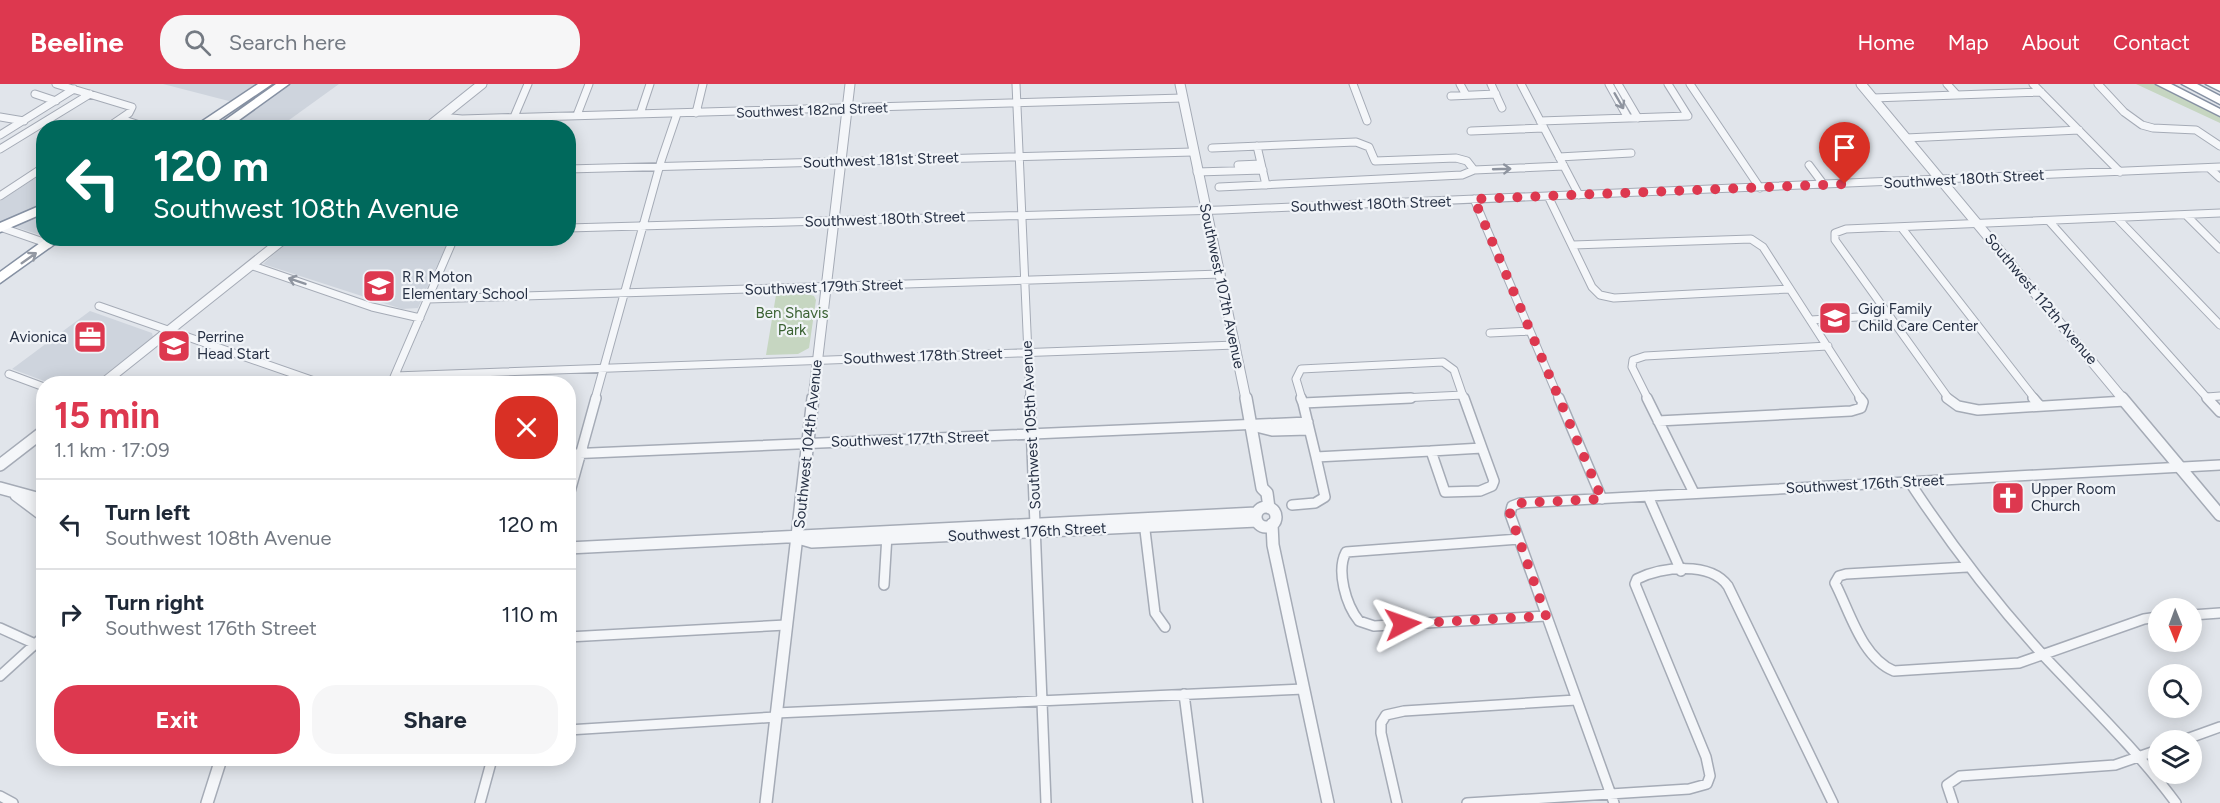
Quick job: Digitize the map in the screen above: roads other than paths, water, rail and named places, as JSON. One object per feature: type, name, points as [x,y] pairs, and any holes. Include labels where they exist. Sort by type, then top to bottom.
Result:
[{"type":"highway","points":[[210,120],[266,84]]},
{"type":"highway","points":[[231,120],[283,84]]},
{"type":"highway","points":[[2162,84],[2220,113]]},
{"type":"highway","points":[[2179,84],[2220,106]]},
{"type":"highway","points":[[2188,84],[2220,101]]},
{"type":"highway","points":[[2203,84],[2220,93]]},
{"type":"highway","points":[[2212,84],[2220,88]]},
{"type":"highway","points":[[226,110],[239,114]]},
{"type":"highway","points":[[0,228],[36,212]]},
{"type":"highway","points":[[0,278],[46,246]]},
{"type":"street","points":[[56,84],[132,107],[120,119],[123,120]]},
{"type":"street","points":[[437,120],[482,84]]},
{"type":"street","points":[[509,120],[528,84]]},
{"type":"street","points":[[577,116],[589,84]]},
{"type":"street","points":[[640,114],[650,84]]},
{"type":"street","points":[[696,113],[703,84]]},
{"type":"street","name":"Southwest 104th Avenue","points":[[766,803],[850,84]]},
{"type":"street","name":"Southwest 105th Avenue","points":[[1016,84],[1047,803]]},
{"type":"street","name":"Southwest 107th Avenue","points":[[1180,84],[1252,426],[1262,488],[1259,493],[1267,538],[1273,545],[1328,803]]},
{"type":"street","points":[[1353,84],[1367,121]]},
{"type":"street","points":[[1460,84],[1466,95]]},
{"type":"street","points":[[1491,84],[1502,108]]},
{"type":"street","points":[[1521,84],[1579,195]]},
{"type":"street","points":[[1609,84],[1628,118]]},
{"type":"street","points":[[1618,84],[1638,118]]},
{"type":"street","points":[[1471,131],[1628,118],[1688,116],[1668,84]]},
{"type":"street","points":[[1690,84],[1760,188]]},
{"type":"street","name":"Southwest 112th Avenue","points":[[1861,84],[2220,515]]},
{"type":"street","points":[[1947,84],[1957,95]]},
{"type":"street","points":[[2033,84],[2120,172]]},
{"type":"street","points":[[2098,84],[2136,121],[2146,126],[2196,128],[2206,132],[2220,146]]},
{"type":"street","points":[[0,135],[74,89]]},
{"type":"street","points":[[1873,98],[2041,92]]},
{"type":"street","points":[[35,94],[56,101]]},
{"type":"street","points":[[47,120],[90,94]]},
{"type":"street","points":[[1451,96],[1496,94]]},
{"type":"street","name":"Southwest 182nd Street","points":[[441,117],[677,114],[1183,98]]},
{"type":"street","points":[[576,471],[677,114]]},
{"type":"street","points":[[0,117],[24,121]]},
{"type":"street","points":[[0,149],[36,127]]},
{"type":"street","points":[[1906,138],[2079,130]]},
{"type":"street","points":[[1212,148],[1359,142],[1370,148],[1380,178]]},
{"type":"street","points":[[1257,146],[1266,185]]},
{"type":"street","name":"Southwest 181st Street","points":[[576,169],[1193,152]]},
{"type":"street","points":[[1559,157],[1631,153]]},
{"type":"street","points":[[1375,161],[1456,158],[1467,161],[1474,170]]},
{"type":"street","points":[[1809,165],[1824,185]]},
{"type":"street","points":[[1219,186],[1462,175],[1474,170],[1564,166]]},
{"type":"street","points":[[1197,169],[1262,167]]},
{"type":"street","points":[[2209,168],[2220,167]]},
{"type":"street","points":[[2209,168],[2220,178]]},
{"type":"street","name":"Southwest 180th Street","points":[[576,228],[1205,210],[2209,168]]},
{"type":"street","points":[[0,196],[36,172]]},
{"type":"street","points":[[1548,196],[1592,287],[1605,297],[1790,289]]},
{"type":"street","points":[[1474,199],[1602,499]]},
{"type":"street","points":[[2126,401],[1975,410],[1958,406],[1946,397],[1835,239],[1835,233],[1841,229],[2220,213]]},
{"type":"street","points":[[2186,215],[2220,249]]},
{"type":"street","points":[[2117,218],[2220,326]]},
{"type":"street","points":[[2049,220],[2220,412]]},
{"type":"street","points":[[1901,227],[2040,406]]},
{"type":"street","points":[[0,228],[36,237]]},
{"type":"street","points":[[1572,245],[1745,238],[1760,244],[1828,346],[1862,400],[1863,406],[1851,411],[1658,421]]},
{"type":"street","points":[[112,376],[276,246]]},
{"type":"street","points":[[395,376],[451,246]]},
{"type":"street","points":[[253,266],[396,314],[420,318]]},
{"type":"street","name":"Southwest 179th Street","points":[[428,299],[1221,274]]},
{"type":"street","points":[[99,306],[300,376]]},
{"type":"street","points":[[1811,320],[1889,315]]},
{"type":"street","points":[[1490,333],[1530,331]]},
{"type":"street","name":"Southwest 178th Street","points":[[464,376],[606,368],[1236,345]]},
{"type":"street","points":[[1694,493],[1632,367],[1632,361],[1642,356],[1828,346]]},
{"type":"street","points":[[1292,505],[1315,503],[1325,497],[1296,379],[1301,369],[1439,362],[1455,370],[1494,481],[1489,488],[1479,491],[1445,492],[1431,451]]},
{"type":"street","points":[[9,374],[36,384]]},
{"type":"street","points":[[1303,403],[1463,395]]},
{"type":"street","points":[[2207,397],[2220,396]]},
{"type":"street","name":"Southwest 177th Street","points":[[576,453],[1252,426],[1272,431],[1308,426]]},
{"type":"street","points":[[0,465],[36,437]]},
{"type":"street","points":[[1316,457],[1483,448]]},
{"type":"street","name":"Southwest 176th Street","points":[[1519,539],[1510,514],[1511,507],[1520,503],[2220,465]]},
{"type":"street","points":[[1909,481],[1967,567],[2043,656],[2141,756],[2176,803]]},
{"type":"street","points":[[0,488],[36,510]]},
{"type":"street","points":[[13,494],[36,498]]},
{"type":"street","points":[[1648,496],[1681,571]]},
{"type":"street","name":"Southwest 176th Street","points":[[576,548],[798,537],[812,542],[887,534],[1263,517]]},
{"type":"street","points":[[1144,523],[1155,613],[1165,627]]},
{"type":"street","points":[[884,585],[887,534]]},
{"type":"street","points":[[1546,616],[1382,626],[1362,624],[1355,617],[1349,602],[1341,569],[1344,554],[1363,548],[1519,539],[1613,798]]},
{"type":"street","points":[[1967,567],[1841,575],[1836,579],[1835,585],[1877,662],[1891,670],[2001,666],[2043,656],[2148,618]]},
{"type":"street","points":[[1467,803],[1613,798],[1689,789],[1703,786],[1710,781],[1706,757],[1637,594],[1635,584],[1637,579],[1651,574],[1681,571],[1710,572],[1725,581],[1833,803]]},
{"type":"street","points":[[2202,614],[2220,613]]},
{"type":"street","points":[[576,637],[786,625]]},
{"type":"street","points":[[0,628],[36,645]]},
{"type":"street","points":[[0,676],[36,648]]},
{"type":"street","points":[[576,729],[776,715],[1304,689]]},
{"type":"street","points":[[1184,694],[1198,803]]},
{"type":"street","points":[[1397,803],[1381,733],[1382,718],[1391,713],[1404,711],[1576,700]]},
{"type":"street","points":[[2202,733],[2220,727]]},
{"type":"street","points":[[1953,803],[1947,790],[1948,784],[1960,776],[2115,765],[2148,754]]},
{"type":"street","points":[[207,803],[219,766]]},
{"type":"street","points":[[480,803],[490,766]]},
{"type":"street","points":[[0,796],[13,803]]},
{"type":"place","name":"R R Moton Elementary School","points":[[379,286]]},
{"type":"place","name":"Gigi Family Child Care Center","points":[[1835,318]]},
{"type":"place","name":"Avionica","points":[[90,337]]},
{"type":"place","name":"Perrine Head Start","points":[[174,346]]},
{"type":"place","name":"Upper Room Church","points":[[2008,498]]},
{"type":"park label","name":"Ben Shavis Park","points":[[792,322]]}]
